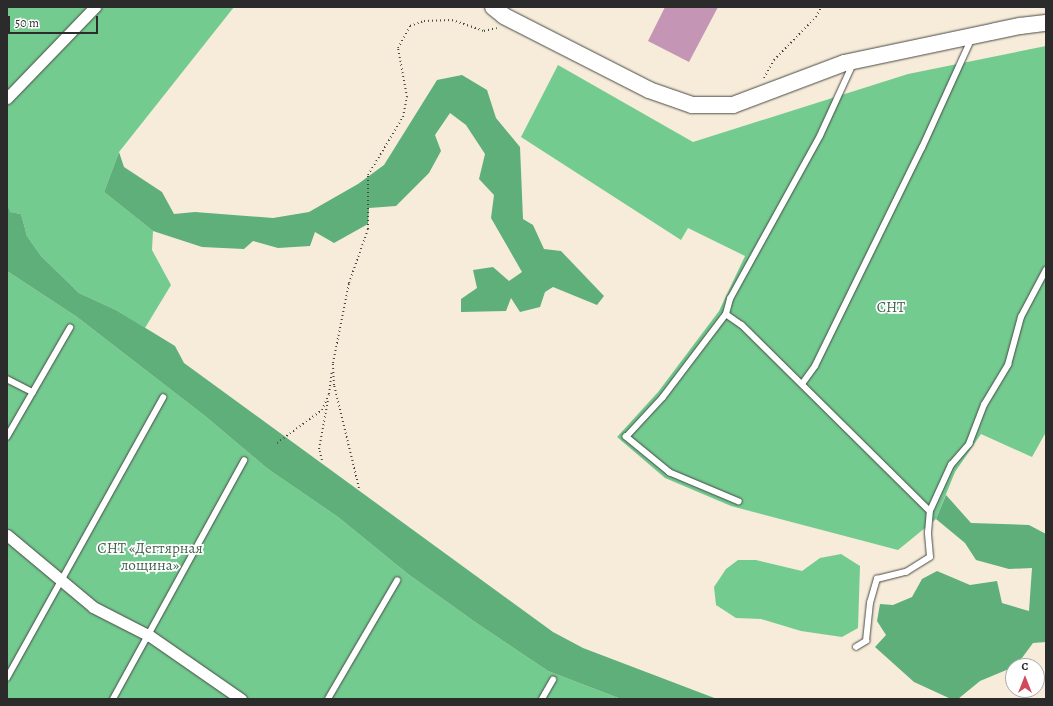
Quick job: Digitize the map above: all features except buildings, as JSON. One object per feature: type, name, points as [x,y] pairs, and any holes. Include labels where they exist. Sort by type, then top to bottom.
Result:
[{"type":"street","points":[[7,98],[95,7]]},
{"type":"street","points":[[493,7],[518,23],[649,90],[692,106],[733,105],[855,61],[973,36],[1046,23]]},
{"type":"street","points":[[7,535],[93,607],[150,636],[242,699]]},
{"type":"lane","points":[[802,384],[815,366],[915,162],[973,36]]},
{"type":"lane","points":[[739,502],[670,473],[626,437],[663,397],[726,314],[730,299],[820,136],[855,61]]},
{"type":"lane","points":[[856,647],[866,641],[870,603],[877,579],[906,572],[930,557],[928,533],[930,511],[951,465],[969,444],[984,405],[1008,365],[1021,318],[1046,270]]},
{"type":"lane","points":[[726,314],[742,325],[930,511]]},
{"type":"lane","points":[[7,437],[70,328]]},
{"type":"lane","points":[[7,379],[33,392]]},
{"type":"lane","points":[[7,678],[163,398]]},
{"type":"lane","points":[[113,699],[150,636],[244,461]]},
{"type":"lane","points":[[328,699],[398,581]]},
{"type":"lane","points":[[542,699],[553,680]]},
{"type":"path","points":[[761,94],[764,76],[774,60],[816,18],[822,7]]},
{"type":"path","points":[[322,460],[319,449],[330,394],[333,363],[349,283],[368,229],[368,175],[403,118],[407,97],[398,48],[403,34],[410,26],[424,21],[452,20],[484,31],[518,23]]},
{"type":"path","points":[[333,363],[334,385],[359,488]]},
{"type":"path","points":[[277,443],[322,410],[330,394]]},
{"type":"green space","points":[[7,7],[234,7],[119,152],[104,192],[153,231],[152,250],[171,285],[145,328],[116,310],[79,293],[41,256],[27,236],[21,214],[9,212],[7,205]]},
{"type":"green space","name":"СНТ","points":[[1046,46],[1046,432],[1032,457],[981,434],[955,472],[936,519],[898,550],[731,506],[665,478],[617,437],[658,392],[719,311],[745,256],[688,228],[681,240],[521,137],[558,65],[693,142],[908,74]]},
{"type":"green space","points":[[462,75],[487,90],[496,118],[520,147],[523,219],[533,225],[544,249],[561,251],[604,296],[597,305],[553,287],[545,292],[540,307],[520,312],[511,298],[506,311],[461,312],[461,299],[477,288],[473,270],[493,267],[509,281],[522,272],[491,218],[494,195],[479,179],[485,154],[466,125],[450,113],[435,135],[441,151],[429,173],[396,206],[369,208],[368,224],[334,243],[315,232],[310,246],[278,248],[253,241],[244,249],[202,247],[153,231],[104,192],[119,152],[124,167],[162,192],[174,214],[195,212],[273,218],[309,212],[358,184],[384,165],[437,80]]},
{"type":"green space","points":[[7,205],[10,212],[21,214],[27,236],[41,256],[79,293],[116,310],[175,346],[184,363],[553,632],[583,648],[717,699],[621,699],[548,671],[475,622],[408,574],[338,517],[268,469],[205,416],[77,317],[7,271]]},
{"type":"green space","name":"СНТ «Дегтярная лощина»","points":[[7,271],[77,317],[205,416],[268,469],[338,517],[408,574],[475,622],[548,671],[621,699],[7,699]]},
{"type":"green space","points":[[946,495],[971,523],[1029,525],[1046,534],[1046,642],[1033,643],[1022,658],[1005,658],[1005,671],[980,681],[958,699],[951,699],[914,682],[875,647],[886,635],[877,621],[880,604],[893,605],[912,597],[922,579],[937,571],[970,585],[997,581],[1002,603],[1029,611],[1032,568],[1009,569],[976,560],[965,543],[936,519]]},
{"type":"green space","points":[[841,554],[860,566],[858,628],[842,637],[801,631],[761,619],[736,618],[716,605],[714,587],[726,569],[738,560],[756,560],[802,571],[820,558]]}]
